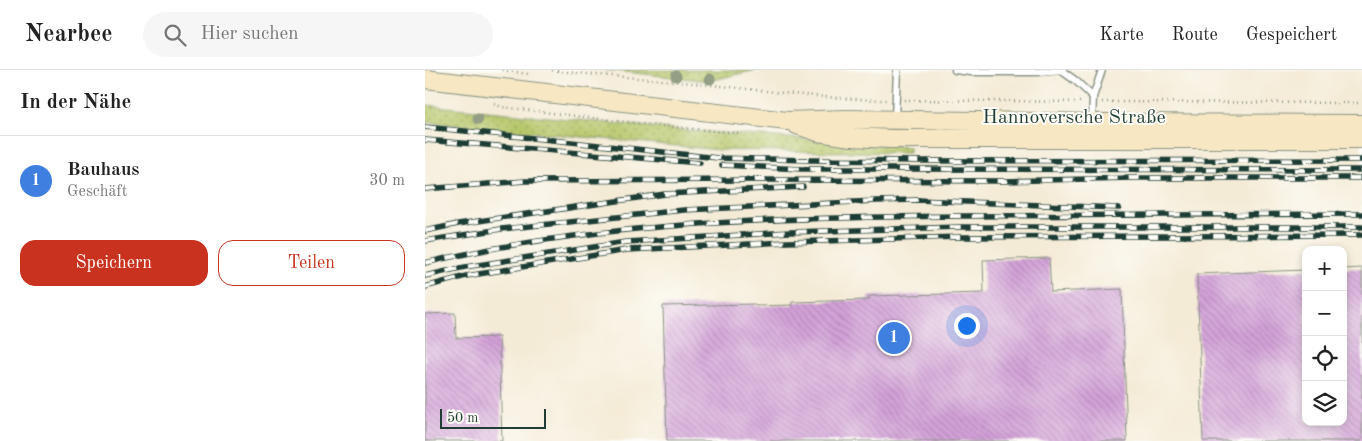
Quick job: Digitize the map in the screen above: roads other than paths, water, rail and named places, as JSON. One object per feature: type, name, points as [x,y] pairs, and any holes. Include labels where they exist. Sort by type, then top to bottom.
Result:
[{"type":"main road","name":"Hannoversche Straße","points":[[425,79],[787,121],[846,119],[1092,123],[1362,124]]},
{"type":"main road","name":"Hannoversche Straße","points":[[787,121],[818,132],[852,137],[901,139],[1362,139]]},
{"type":"lane","points":[[895,120],[897,70]]},
{"type":"lane","points":[[955,70],[971,72],[1062,70],[1076,81],[1093,100]]},
{"type":"lane","points":[[1092,123],[1093,100],[1102,70]]},
{"type":"lane","points":[[1067,139],[1092,123]]},
{"type":"lane","points":[[1092,123],[1124,140]]},
{"type":"railway","points":[[425,127],[718,158],[922,161],[1362,160]]},
{"type":"railway","points":[[425,140],[700,163]]},
{"type":"railway","points":[[722,165],[802,169],[1362,170]]},
{"type":"railway","points":[[425,189],[525,181],[1004,181],[1133,178],[1362,178]]},
{"type":"railway","points":[[425,231],[458,224],[665,194],[803,187]]},
{"type":"railway","points":[[425,241],[501,229],[684,210],[917,200],[1119,208]]},
{"type":"railway","points":[[425,263],[557,238],[691,224],[826,218],[960,216],[1362,214]]},
{"type":"railway","points":[[425,276],[465,267],[626,242],[790,232],[960,227],[1362,227]]},
{"type":"railway","points":[[425,287],[466,276],[627,250],[788,242],[961,237],[1362,235]]},
{"type":"place","name":"Bauhaus","points":[[894,338]]}]
